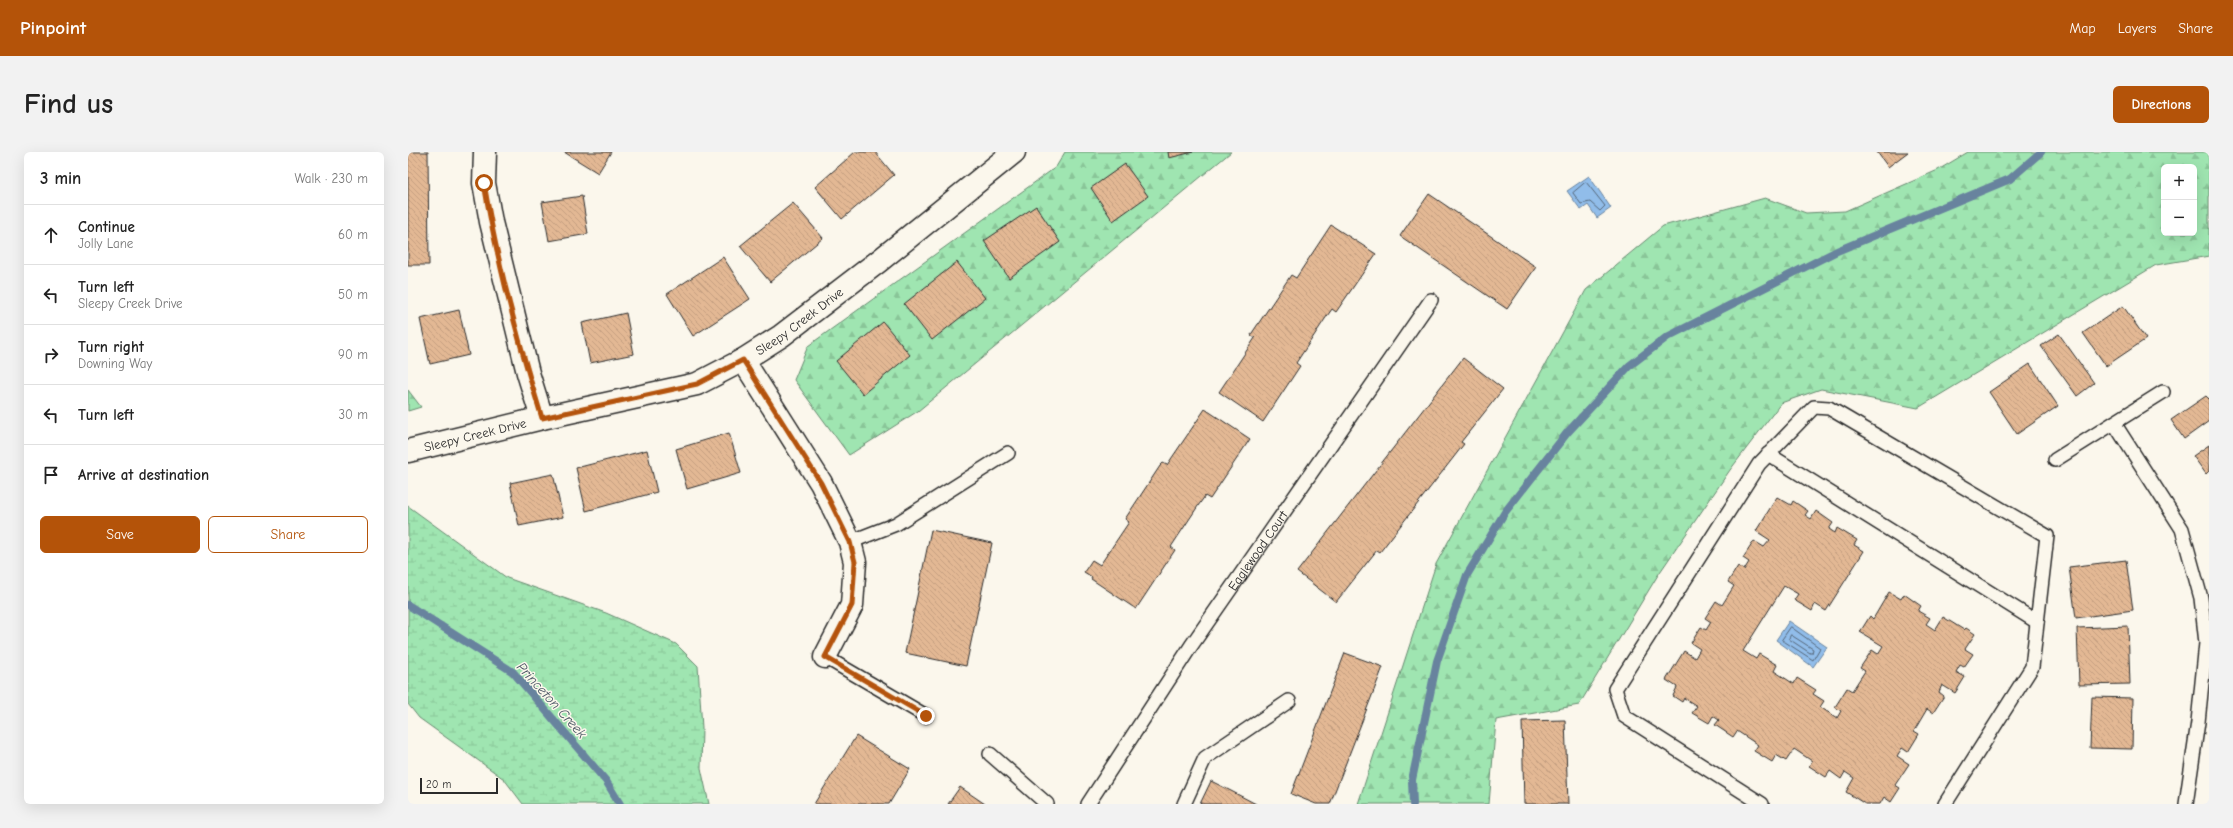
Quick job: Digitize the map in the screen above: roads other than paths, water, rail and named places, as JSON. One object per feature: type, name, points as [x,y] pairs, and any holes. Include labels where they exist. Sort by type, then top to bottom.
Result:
[{"type":"street","points":[[485,152],[484,183],[490,222],[528,373],[542,418]]},
{"type":"street","name":"Sleepy Creek Drive","points":[[408,451],[542,418],[697,384],[743,360],[818,308],[1014,152]]},
{"type":"street","points":[[743,360],[821,483],[850,542],[855,562],[852,605],[825,657]]},
{"type":"lane","name":"Eaglewood Court","points":[[1088,804],[1191,646],[1431,300]]},
{"type":"lane","points":[[2055,460],[2163,392]]},
{"type":"lane","points":[[1762,804],[1624,716],[1615,689],[1759,464],[1814,407],[1830,408],[2047,536],[2032,667],[1945,804]]},
{"type":"lane","points":[[2114,423],[2182,529],[2201,598],[2206,643],[2198,722],[2186,804]]},
{"type":"lane","points":[[850,542],[896,524],[1008,453]]},
{"type":"lane","points":[[1768,454],[2037,622]]},
{"type":"lane","points":[[825,657],[926,716]]},
{"type":"lane","points":[[1184,804],[1205,758],[1289,701]]},
{"type":"lane","points":[[990,754],[1047,804]]},
{"type":"water","points":[[1589,176],[1611,208],[1597,218],[1588,205],[1581,210],[1567,191]]},
{"type":"water","points":[[1789,621],[1827,647],[1813,667],[1776,640]]},
{"type":"waterway","points":[[1413,804],[1412,780],[1437,661],[1467,575],[1505,512],[1567,433],[1629,366],[1667,337],[1837,251],[2010,179],[2041,152]]},
{"type":"waterway","name":"Princeton Creek","points":[[408,605],[513,672],[606,781],[620,804]]}]
